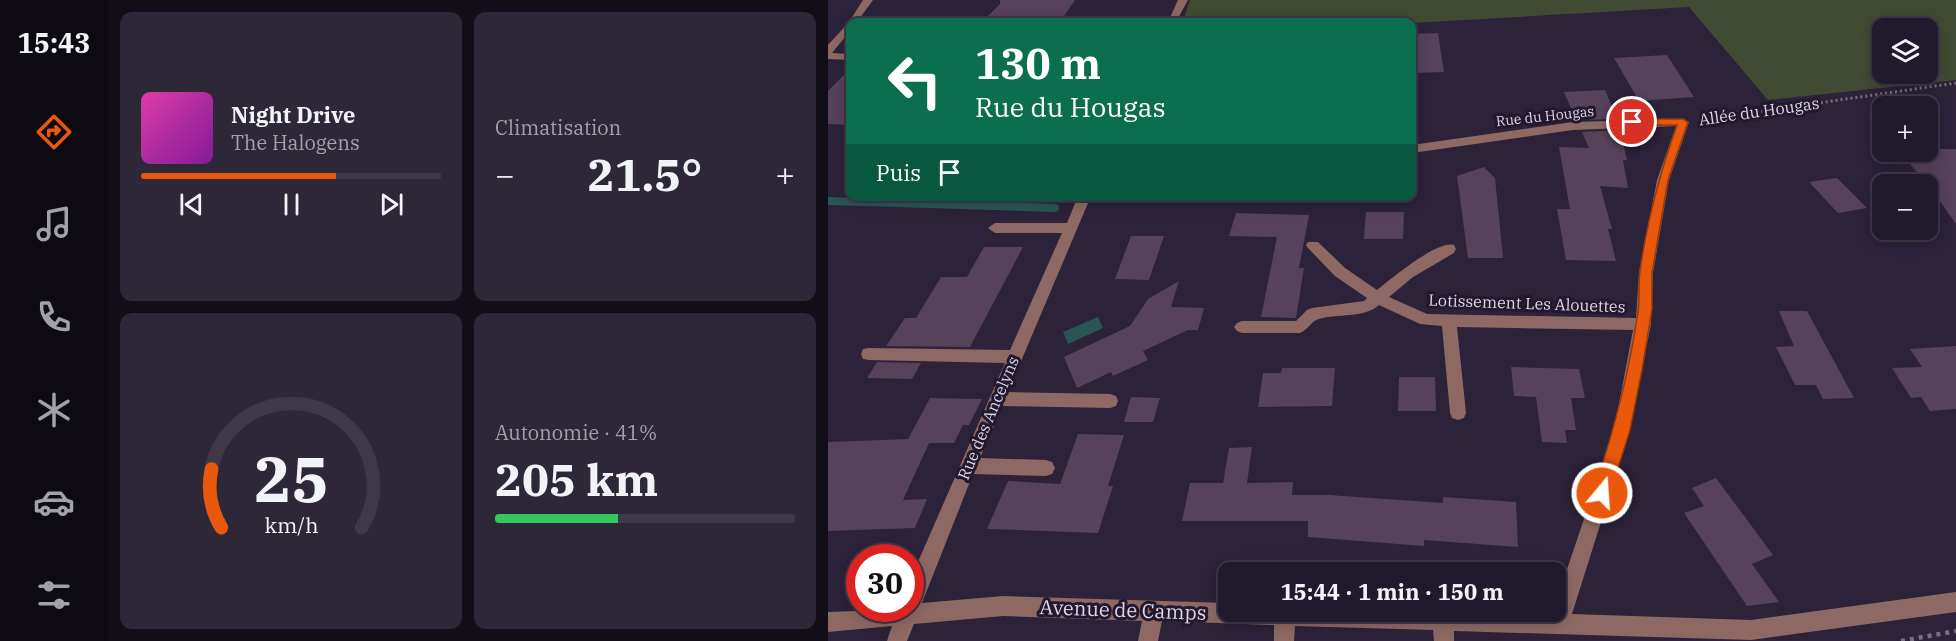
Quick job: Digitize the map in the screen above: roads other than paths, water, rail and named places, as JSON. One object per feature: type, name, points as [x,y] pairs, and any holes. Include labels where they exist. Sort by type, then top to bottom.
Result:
[{"type":"street","points":[[856,18],[868,0]]},
{"type":"street","points":[[1174,18],[1183,0]]},
{"type":"street","points":[[828,51],[846,31]]},
{"type":"street","points":[[828,36],[841,36]]},
{"type":"street","points":[[828,56],[846,57]]},
{"type":"street","name":"Rue du Hougas","points":[[1416,148],[1573,126],[1683,122]]},
{"type":"street","name":"Allée du Hougas","points":[[1566,601],[1622,430],[1643,324],[1646,273],[1661,189],[1683,122]]},
{"type":"street","name":"Rue des Ancelyns","points":[[924,572],[1070,228],[1086,201]]},
{"type":"street","points":[[995,228],[1070,228]]},
{"type":"street","name":"Lotissement Les Alouettes","points":[[1313,245],[1340,272],[1378,298],[1425,320],[1643,324]]},
{"type":"street","points":[[1242,327],[1300,327],[1312,314],[1368,306],[1408,273],[1449,249]]},
{"type":"street","points":[[1449,320],[1458,413]]},
{"type":"street","points":[[869,354],[1014,357]]},
{"type":"street","points":[[997,399],[1110,401]]},
{"type":"street","points":[[968,466],[1046,468]]},
{"type":"street","name":"Avenue de Camps","points":[[1559,622],[1750,630],[1956,602]]},
{"type":"street","name":"Avenue de Camps","points":[[924,611],[1004,606],[1218,612]]},
{"type":"street","points":[[1148,641],[1154,610]]},
{"type":"street","name":"Avenue de Camps","points":[[828,622],[846,620]]},
{"type":"street","name":"Rue des Ancelyns","points":[[897,641],[906,622]]},
{"type":"street","points":[[1284,641],[1285,622]]},
{"type":"street","points":[[1443,622],[1444,641]]},
{"type":"waterway","points":[[828,201],[1055,208]]}]
